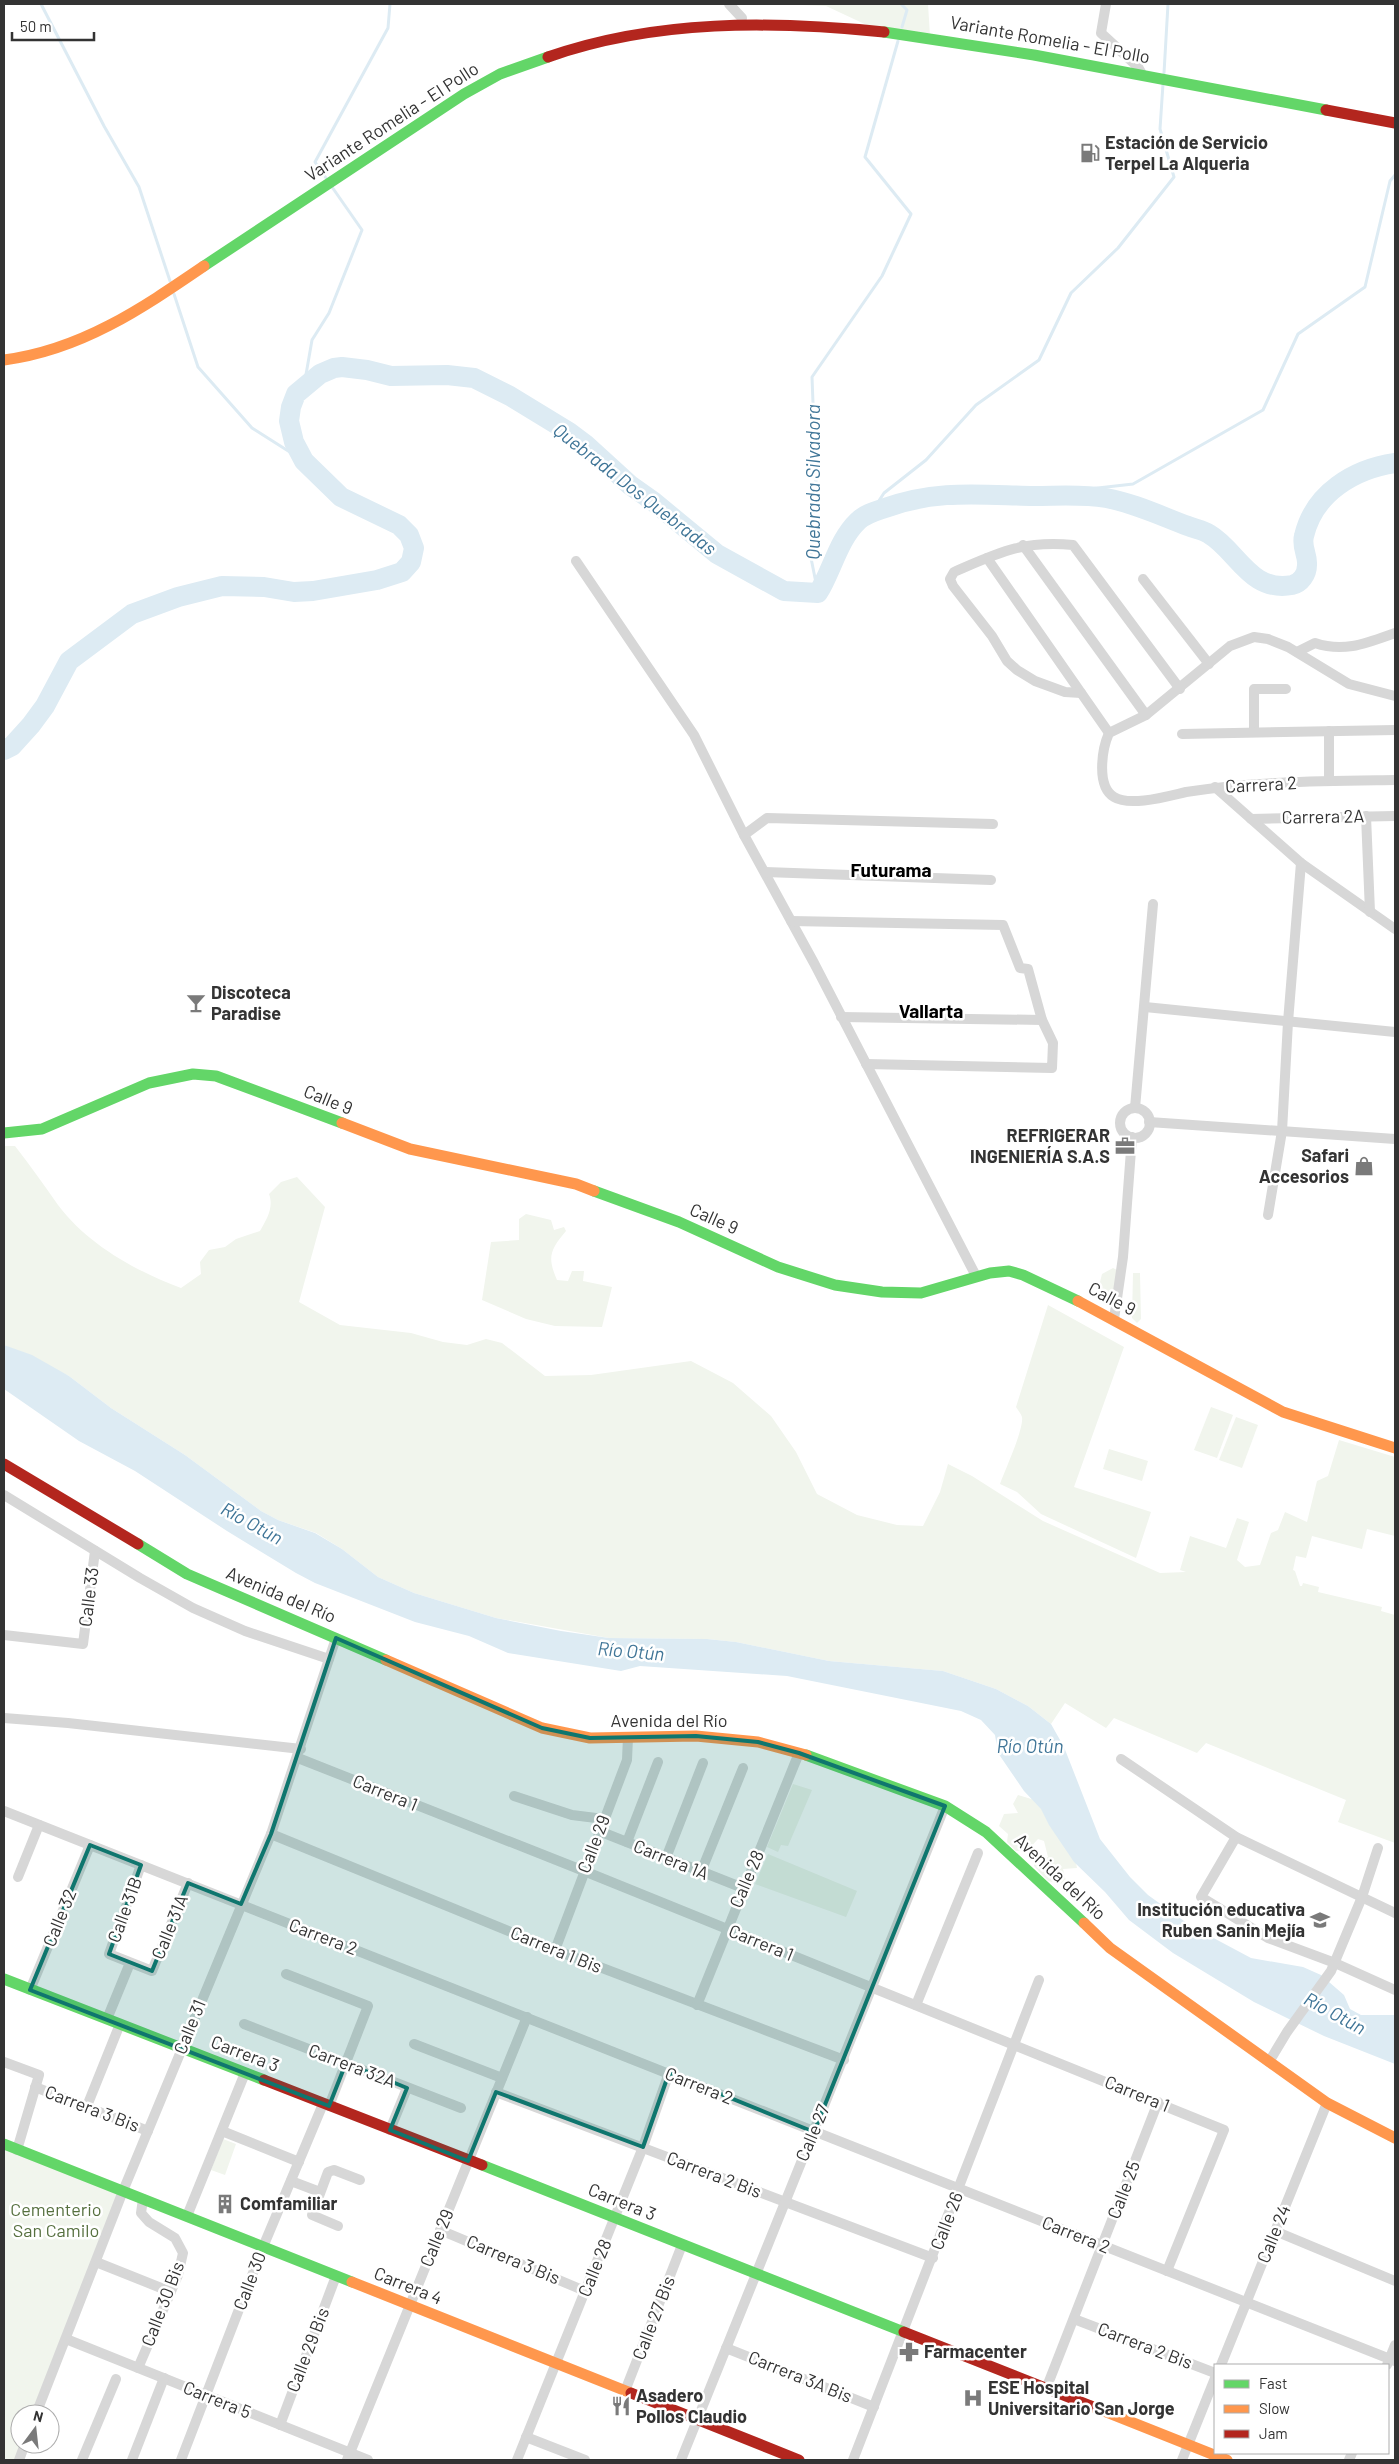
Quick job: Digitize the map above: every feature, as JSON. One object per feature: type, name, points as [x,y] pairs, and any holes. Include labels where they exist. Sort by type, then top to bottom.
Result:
[{"type":"main road","name":"Variante Romelia - El Pollo","points":[[4,360],[46,353],[103,331],[192,276],[464,94],[530,62],[623,32],[658,25],[742,18],[825,22],[894,30],[1142,74],[1395,123]]},
{"type":"main road","name":"Calle 9","points":[[4,1133],[40,1130],[71,1118],[144,1084],[168,1076],[201,1073],[232,1081],[368,1135],[410,1149],[534,1173],[584,1186],[679,1222],[778,1268],[835,1285],[882,1292],[921,1293],[938,1290],[976,1276],[1001,1272],[1023,1275],[1114,1319],[1284,1412],[1337,1431],[1395,1448]]},
{"type":"main road","name":"Avenida del Río","points":[[4,1464],[187,1574],[542,1728],[590,1738],[725,1737],[758,1742],[799,1753],[945,1806],[986,1832],[1110,1948],[1327,2103],[1395,2138]]},
{"type":"main road","name":"Carrera 3","points":[[4,1979],[615,2217],[1227,2460]]},
{"type":"main road","name":"Carrera 4","points":[[4,2144],[799,2460]]},
{"type":"street","points":[[729,4],[742,18]]},
{"type":"street","points":[[1106,4],[1101,33],[1138,67],[1142,74]]},
{"type":"street","points":[[1081,692],[1064,692],[1035,681],[1016,670],[1007,661],[992,636],[953,586],[950,579],[954,572],[1023,545],[1043,542],[1073,545],[1180,689]]},
{"type":"street","points":[[1023,545],[1146,715]]},
{"type":"street","points":[[987,558],[1109,733],[1146,715],[1230,646],[1254,637],[1268,639],[1297,652],[1349,684],[1395,696]]},
{"type":"street","points":[[576,561],[694,735],[744,835],[791,921],[976,1276]]},
{"type":"street","points":[[1143,579],[1209,664]]},
{"type":"street","points":[[1297,652],[1315,643],[1332,649],[1360,644],[1395,633]]},
{"type":"street","points":[[1254,732],[1254,690],[1286,689]]},
{"type":"street","points":[[1182,734],[1395,730]]},
{"type":"street","points":[[1329,731],[1329,781]]},
{"type":"street","name":"Carrera 2","points":[[1109,733],[1101,756],[1105,786],[1114,797],[1128,800],[1146,800],[1215,788],[1329,781],[1395,780]]},
{"type":"street","points":[[1215,788],[1301,863],[1395,929]]},
{"type":"street","points":[[1366,816],[1370,912]]},
{"type":"street","name":"Carrera 2A","points":[[1251,818],[1395,816]]},
{"type":"street","points":[[744,835],[767,818],[993,824]]},
{"type":"street","points":[[1268,1215],[1282,1131],[1288,1022],[1301,863]]},
{"type":"street","points":[[765,872],[990,880]]},
{"type":"street","points":[[1135,1108],[1153,904]]},
{"type":"street","points":[[791,921],[1003,925],[1020,968],[1028,969],[1042,1020],[1053,1043],[1052,1068],[866,1064]]},
{"type":"street","points":[[1145,1007],[1395,1032]]},
{"type":"street","points":[[841,1017],[1042,1020]]},
{"type":"street","points":[[1135,1108],[1143,1111],[1149,1122],[1146,1132],[1137,1138],[1132,1137],[1121,1128],[1120,1119],[1126,1111],[1135,1108]]},
{"type":"street","points":[[1149,1122],[1395,1139]]},
{"type":"street","points":[[1114,1319],[1123,1257],[1132,1137]]},
{"type":"street","points":[[4,1495],[193,1608],[245,1630],[329,1659]]},
{"type":"street","name":"Calle 33","points":[[4,1635],[83,1644],[95,1551]]},
{"type":"street","name":"Calle 31","points":[[40,2404],[123,2191],[270,1834],[299,1754],[336,1638]]},
{"type":"street","name":"Carrera 1","points":[[4,1718],[68,1723],[299,1754],[1224,2130],[1167,2271]]},
{"type":"street","name":"Calle 29","points":[[555,1950],[627,1760],[628,1737]]},
{"type":"street","name":"Calle 28","points":[[697,2005],[726,1929],[799,1753]]},
{"type":"street","points":[[1121,1759],[1236,1837],[1395,1913]]},
{"type":"street","points":[[627,1842],[658,1762]]},
{"type":"street","points":[[666,1858],[703,1763]]},
{"type":"street","points":[[701,1872],[742,1768]]},
{"type":"street","points":[[514,1796],[572,1815],[604,1819]]},
{"type":"street","name":"Calle 27","points":[[681,2460],[945,1806]]},
{"type":"street","name":"Carrera 2","points":[[4,1811],[959,2188],[1391,2361]]},
{"type":"street","points":[[18,1877],[38,1825]]},
{"type":"street","name":"Carrera 1A","points":[[599,1831],[743,1888]]},
{"type":"street","name":"Carrera 1 Bis","points":[[270,1834],[555,1950],[844,2060]]},
{"type":"street","points":[[1236,1837],[1201,1897],[1268,1938],[1333,1967],[1395,1990]]},
{"type":"street","name":"Calle 32","points":[[30,1990],[90,1845]]},
{"type":"street","points":[[1269,2062],[1287,2032],[1333,1967],[1362,1897],[1378,1848]]},
{"type":"street","points":[[916,2005],[978,1853]]},
{"type":"street","name":"Calle 31B","points":[[130,1963],[109,1954],[141,1865]]},
{"type":"street","name":"Calle 31A","points":[[130,1963],[152,1971],[188,1883]]},
{"type":"street","points":[[108,2019],[130,1963]]},
{"type":"street","name":"Calle 30","points":[[181,2460],[263,2247],[299,2162],[346,2063],[368,2006],[286,1974]]},
{"type":"street","name":"Calle 26","points":[[853,2460],[1016,2045],[1039,1980]]},
{"type":"street","name":"Calle 29","points":[[348,2457],[527,2017]]},
{"type":"street","points":[[87,2106],[120,2024]]},
{"type":"street","name":"Carrera 32A","points":[[244,2024],[461,2108]]},
{"type":"street","points":[[414,2044],[502,2078]]},
{"type":"street","name":"Carrera 3 Bis","points":[[4,2062],[38,2074],[36,2087],[148,2131]]},
{"type":"street","points":[[187,2216],[245,2073]]},
{"type":"street","name":"Calle 28","points":[[517,2460],[643,2148],[668,2074]]},
{"type":"street","points":[[17,2150],[36,2087]]},
{"type":"street","points":[[390,2130],[407,2088]]},
{"type":"street","name":"Carrera 2 Bis","points":[[496,2092],[932,2258]]},
{"type":"street","name":"Calle 25","points":[[1046,2389],[1158,2102]]},
{"type":"street","name":"Calle 24","points":[[1220,2364],[1327,2103]]},
{"type":"street","points":[[222,2131],[299,2162]]},
{"type":"street","points":[[338,2226],[312,2214],[330,2170],[360,2180]]},
{"type":"street","points":[[291,2181],[320,2192]]},
{"type":"street","name":"Calle 30 Bis","points":[[138,2368],[171,2292],[183,2253],[175,2238],[149,2222],[141,2213],[143,2199]]},
{"type":"street","name":"Carrera 3 Bis","points":[[440,2230],[585,2291]]},
{"type":"street","points":[[1275,2231],[1395,2281]]},
{"type":"street","name":"Calle 27 Bis","points":[[625,2391],[682,2245]]},
{"type":"street","points":[[96,2262],[171,2292]]},
{"type":"street","name":"Calle 29 Bis","points":[[280,2425],[336,2276]]},
{"type":"street","name":"Carrera 2 Bis","points":[[1074,2318],[1214,2373]]},
{"type":"street","name":"Carrera 5","points":[[66,2339],[280,2425],[348,2457],[368,2460]]},
{"type":"street","points":[[1391,2361],[1395,2345]]},
{"type":"street","name":"Carrera 3A Bis","points":[[726,2348],[874,2407]]},
{"type":"street","points":[[132,2460],[164,2378]]},
{"type":"street","points":[[82,2460],[116,2380]]},
{"type":"street","points":[[1182,2460],[1214,2380]]},
{"type":"street","points":[[526,2437],[585,2460]]},
{"type":"highlighted area","points":[[336,1638],[542,1728],[590,1738],[696,1736],[758,1742],[799,1753],[945,1806],[814,2132],[669,2073],[643,2147],[496,2092],[468,2161],[390,2130],[407,2088],[346,2063],[329,2106],[30,1990],[90,1845],[141,1865],[109,1954],[152,1971],[188,1883],[241,1904],[271,1834]]},
{"type":"green space","points":[[777,4],[928,4],[930,36],[871,27],[826,6]]},
{"type":"green space","points":[[4,1146],[15,1146],[58,1205],[70,1219],[98,1244],[130,1265],[181,1288],[201,1274],[200,1262],[209,1250],[225,1247],[236,1239],[260,1231],[271,1204],[269,1194],[281,1182],[297,1177],[325,1207],[299,1302],[340,1325],[411,1333],[443,1342],[467,1345],[486,1339],[502,1343],[545,1376],[591,1375],[691,1361],[733,1383],[771,1416],[796,1452],[817,1494],[857,1515],[897,1525],[923,1526],[940,1492],[948,1464],[972,1476],[1043,1521],[1160,1573],[1186,1572],[1180,1570],[1190,1536],[1226,1548],[1237,1518],[1249,1522],[1237,1560],[1245,1567],[1260,1565],[1271,1533],[1278,1530],[1285,1512],[1307,1522],[1317,1481],[1328,1476],[1339,1440],[1395,1457],[1395,1536],[1367,1529],[1362,1549],[1312,1536],[1306,1558],[1296,1556],[1293,1570],[1300,1586],[1303,1583],[1319,1587],[1318,1592],[1382,1607],[1381,1611],[1395,1615],[1395,1843],[1338,1822],[1346,1800],[1206,1743],[1197,1753],[1114,1718],[1106,1728],[1065,1703],[1051,1724],[1028,1706],[996,1689],[943,1671],[829,1661],[736,1642],[707,1639],[609,1638],[496,1618],[414,1593],[378,1577],[342,1549],[316,1533],[278,1520],[261,1511],[185,1455],[111,1408],[69,1376],[4,1345]]},
{"type":"green space","points":[[526,1214],[551,1220],[554,1230],[564,1227],[566,1231],[556,1243],[551,1259],[557,1280],[568,1281],[572,1271],[584,1271],[583,1281],[612,1287],[602,1327],[555,1326],[526,1319],[482,1300],[491,1242],[519,1240],[519,1219]]},
{"type":"green space","points":[[1113,1268],[1117,1270],[1112,1300],[1103,1304],[1100,1282],[1102,1274]]},
{"type":"green space","points":[[1133,1273],[1140,1273],[1141,1319],[1137,1323],[1132,1318]]},
{"type":"green space","points":[[1048,1305],[1124,1347],[1074,1487],[1151,1512],[1136,1558],[1041,1514],[1017,1492],[1000,1484],[1020,1431],[1022,1417],[1016,1407]]},
{"type":"green space","points":[[1211,1407],[1233,1415],[1217,1458],[1194,1450]]},
{"type":"green space","points":[[1236,1417],[1258,1425],[1242,1468],[1219,1460]]},
{"type":"green space","points":[[1109,1449],[1148,1461],[1142,1481],[1103,1469]]},
{"type":"green space","points":[[793,1784],[812,1790],[788,1846],[781,1845],[778,1852],[767,1847]]},
{"type":"green space","points":[[1018,1795],[1038,1801],[1076,1863],[1077,1868],[1063,1869],[1066,1881],[1063,1884],[1048,1881],[1034,1866],[1034,1861],[1048,1857],[1044,1841],[1038,1839],[1028,1850],[1016,1851],[1007,1842],[1008,1834],[999,1826],[1004,1814],[1018,1813],[1013,1804]]},
{"type":"green space","points":[[768,1854],[857,1891],[846,1917],[755,1884]]},
{"type":"green space","points":[[223,2139],[236,2144],[225,2175],[211,2170]]},
{"type":"green space","name":"Cementerio San Camilo","points":[[4,2144],[123,2191],[40,2404],[10,2404],[10,2454],[19,2454],[19,2460],[4,2460]]},
{"type":"water","name":"Río Otún","points":[[4,1345],[32,1355],[69,1376],[111,1408],[185,1455],[261,1511],[278,1520],[315,1533],[342,1549],[378,1577],[414,1593],[496,1618],[561,1631],[609,1638],[707,1639],[736,1642],[829,1661],[943,1671],[996,1689],[1028,1706],[1051,1724],[1064,1747],[1100,1839],[1130,1877],[1148,1895],[1191,1926],[1251,1958],[1303,1967],[1321,1975],[1344,1995],[1350,2009],[1361,2015],[1394,2015],[1395,2064],[1324,2036],[1254,2002],[1173,1953],[1129,1920],[1105,1892],[1074,1862],[1049,1825],[1041,1809],[1024,1791],[998,1753],[995,1735],[981,1720],[961,1711],[787,1676],[640,1666],[621,1671],[508,1653],[469,1636],[415,1622],[315,1583],[296,1573],[135,1471],[79,1441],[4,1389]]},
{"type":"waterway","points":[[41,4],[104,126],[139,187],[170,281]]},
{"type":"waterway","points":[[326,178],[315,162],[388,28],[390,4]]},
{"type":"waterway","name":"Quebrada Silvadora","points":[[901,4],[907,10],[902,27]]},
{"type":"waterway","points":[[1164,73],[1168,4]]},
{"type":"waterway","name":"Quebrada Silvadora","points":[[818,593],[811,558],[816,482],[812,377],[882,276],[911,214],[865,157],[898,41]]},
{"type":"waterway","points":[[871,513],[884,493],[926,460],[976,405],[1039,360],[1071,293],[1118,248],[1174,177],[1160,129],[1163,84]]},
{"type":"waterway","points":[[1079,496],[1089,489],[1133,484],[1263,410],[1298,334],[1365,287],[1390,181],[1395,175]]},
{"type":"waterway","points":[[304,386],[312,340],[329,313],[362,230],[332,187]]},
{"type":"waterway","points":[[174,294],[198,367],[252,428],[304,461]]},
{"type":"waterway","name":"Quebrada Dos Quebradas","points":[[4,750],[12,746],[45,706],[69,661],[132,614],[178,597],[222,586],[264,587],[294,592],[313,591],[377,580],[402,572],[411,562],[414,548],[409,535],[399,525],[341,497],[304,461],[294,442],[289,421],[291,407],[296,394],[320,374],[334,368],[367,370],[391,376],[447,375],[474,378],[510,396],[569,432],[630,485],[654,502],[717,554],[784,591],[818,593],[845,537],[864,516],[904,502],[959,494],[1079,496],[1116,500],[1137,506],[1207,533],[1219,541],[1255,577],[1265,583],[1278,586],[1292,585],[1301,580],[1306,572],[1307,561],[1303,544],[1304,536],[1309,521],[1326,496],[1351,477],[1380,466],[1395,463]]},
{"type":"traffic: fast","points":[[884,32],[1034,55],[1326,110]]},
{"type":"traffic: fast","points":[[204,266],[464,94],[500,74],[548,57]]},
{"type":"traffic: fast","points":[[4,1133],[42,1129],[149,1083],[193,1074],[216,1076],[342,1123]]},
{"type":"traffic: fast","points":[[594,1191],[679,1222],[778,1267],[835,1285],[882,1292],[921,1293],[990,1273],[1009,1271],[1023,1275],[1078,1301]]},
{"type":"traffic: fast","points":[[138,1544],[187,1574],[386,1660]]},
{"type":"traffic: fast","points":[[806,1755],[945,1806],[986,1832],[1084,1923]]},
{"type":"traffic: fast","points":[[4,1979],[264,2080]]},
{"type":"traffic: fast","points":[[4,2144],[352,2282]]},
{"type":"traffic: fast","points":[[482,2165],[904,2332]]},
{"type":"traffic: slow","points":[[4,360],[32,355],[85,337],[133,312],[204,266]]},
{"type":"traffic: slow","points":[[342,1123],[410,1149],[576,1184],[594,1191]]},
{"type":"traffic: slow","points":[[1078,1301],[1283,1412],[1395,1448]]},
{"type":"traffic: slow","points":[[386,1660],[542,1728],[590,1738],[696,1736],[758,1742],[806,1755]]},
{"type":"traffic: slow","points":[[1084,1923],[1110,1948],[1327,2103],[1395,2138]]},
{"type":"traffic: slow","points":[[352,2282],[631,2393]]},
{"type":"traffic: slow","points":[[1091,2406],[1227,2460]]},
{"type":"traffic: jam","points":[[548,57],[589,45],[672,29],[757,25],[842,28],[884,32]]},
{"type":"traffic: jam","points":[[1326,110],[1395,123]]},
{"type":"traffic: jam","points":[[4,1464],[138,1544]]},
{"type":"traffic: jam","points":[[264,2080],[482,2165]]},
{"type":"traffic: jam","points":[[904,2332],[1091,2406]]},
{"type":"traffic: jam","points":[[631,2393],[799,2460]]},
{"type":"place","name":"Estación de Servicio Terpel La Alqueria","points":[[1090,153]]},
{"type":"place","name":"Discoteca Paradise","points":[[196,1003]]},
{"type":"place","name":"REFRIGERAR INGENIERÍA S.A.S","points":[[1125,1146]]},
{"type":"place","name":"Safari Accesorios","points":[[1364,1166]]},
{"type":"place","name":"Institución educativa Ruben Sanin Mejía","points":[[1320,1920]]},
{"type":"place","name":"Comfamiliar","points":[[225,2204]]},
{"type":"place","name":"Farmacenter","points":[[909,2352]]},
{"type":"place","name":"ESE Hospital Universitario San Jorge","points":[[973,2398]]},
{"type":"place","name":"Asadero Pollos Claudio","points":[[621,2406]]},
{"type":"district","name":"Futurama","points":[[891,870]]},
{"type":"district","name":"Vallarta","points":[[931,1011]]}]
